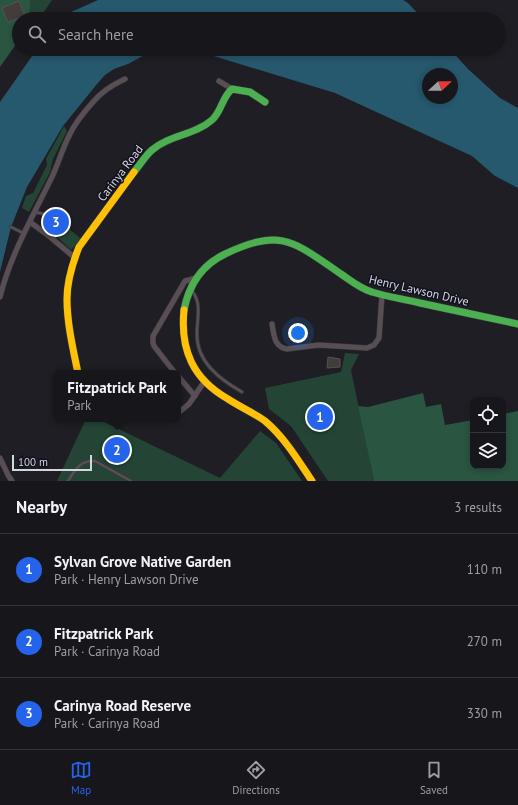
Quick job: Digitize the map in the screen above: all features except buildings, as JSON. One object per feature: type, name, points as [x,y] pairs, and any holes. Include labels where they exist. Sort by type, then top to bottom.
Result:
[{"type":"main road","points":[[232,89],[250,92],[265,102]]},
{"type":"main road","name":"Carinya Road","points":[[77,370],[72,345],[67,299],[68,287],[79,247],[150,151],[162,143],[198,129],[212,120],[216,116],[225,94],[232,89]]},
{"type":"main road","name":"Henry Lawson Drive","points":[[312,481],[286,443],[272,428],[255,415],[216,392],[204,382],[190,360],[184,335],[184,308],[190,289],[196,278],[208,265],[229,252],[255,241],[286,241],[366,290],[382,295],[518,324]]},
{"type":"street","points":[[0,297],[8,270],[24,233],[36,212],[57,167],[70,133],[92,102],[113,84],[125,79]]},
{"type":"street","points":[[219,81],[232,89]]},
{"type":"street","points":[[30,222],[75,258]]},
{"type":"street","name":"Henry Lawson Drive","points":[[173,370],[154,346],[152,340],[154,333],[185,281],[196,278]]},
{"type":"street","points":[[272,324],[275,341],[280,347],[283,348],[287,349],[319,345],[367,348],[374,345],[379,338],[382,295]]},
{"type":"street","points":[[181,380],[195,396]]},
{"type":"street","points":[[181,411],[189,404],[204,382]]},
{"type":"street","points":[[0,458],[12,481]]},
{"type":"lane","points":[[36,212],[44,214],[47,217],[47,224],[52,235],[59,244]]},
{"type":"lane","points":[[11,227],[24,233]]},
{"type":"lane","points":[[190,289],[198,300],[196,334],[201,353],[213,372],[242,392]]},
{"type":"lane","points":[[68,481],[81,465],[88,461],[95,461],[131,481]]},
{"type":"green space","points":[[0,0],[30,0],[29,12],[12,12],[12,50],[0,67]]},
{"type":"green space","points":[[7,0],[52,0],[44,12],[12,12],[12,33],[0,56],[0,3]]},
{"type":"green space","points":[[64,126],[67,131],[53,159],[50,172],[29,212],[22,208],[26,196],[33,193],[47,165],[46,159]]},
{"type":"green space","points":[[50,213],[81,239],[71,250],[51,231]]},
{"type":"green space","points":[[345,353],[359,354],[351,370],[374,481],[328,481],[291,426],[269,409],[265,388],[341,372]]},
{"type":"green space","points":[[423,393],[426,407],[441,404],[445,425],[470,421],[470,469],[506,469],[506,413],[518,411],[518,481],[374,481],[358,406],[368,407]]},
{"type":"green space","points":[[85,422],[104,422],[220,478],[260,431],[276,443],[302,481],[57,481]]},
{"type":"water","points":[[98,0],[403,0],[416,12],[71,12]]},
{"type":"water","points":[[32,56],[143,56],[128,64],[114,69],[105,75],[63,126],[27,187],[11,227],[0,272],[0,102]]},
{"type":"water","points":[[214,56],[456,56],[468,69],[500,98],[518,108],[518,188],[495,176],[472,156],[335,93]]},
{"type":"traffic: fast","points":[[134,172],[149,152],[159,145],[198,129],[212,120],[226,96],[232,89],[250,92],[265,102]]},
{"type":"traffic: fast","points":[[184,310],[189,292],[198,276],[217,258],[244,246],[261,241],[274,240],[299,246],[368,291],[518,324]]},
{"type":"traffic: slow","points":[[77,370],[67,308],[69,279],[79,247],[134,172]]},
{"type":"traffic: slow","points":[[184,310],[184,338],[191,362],[198,373],[216,391],[265,421],[291,450],[312,481]]},
{"type":"place","name":"Carinya Road Reserve","points":[[56,222]]},
{"type":"place","name":"Sylvan Grove Native Garden","points":[[320,417]]},
{"type":"place","name":"Fitzpatrick Park","points":[[117,450]]}]
